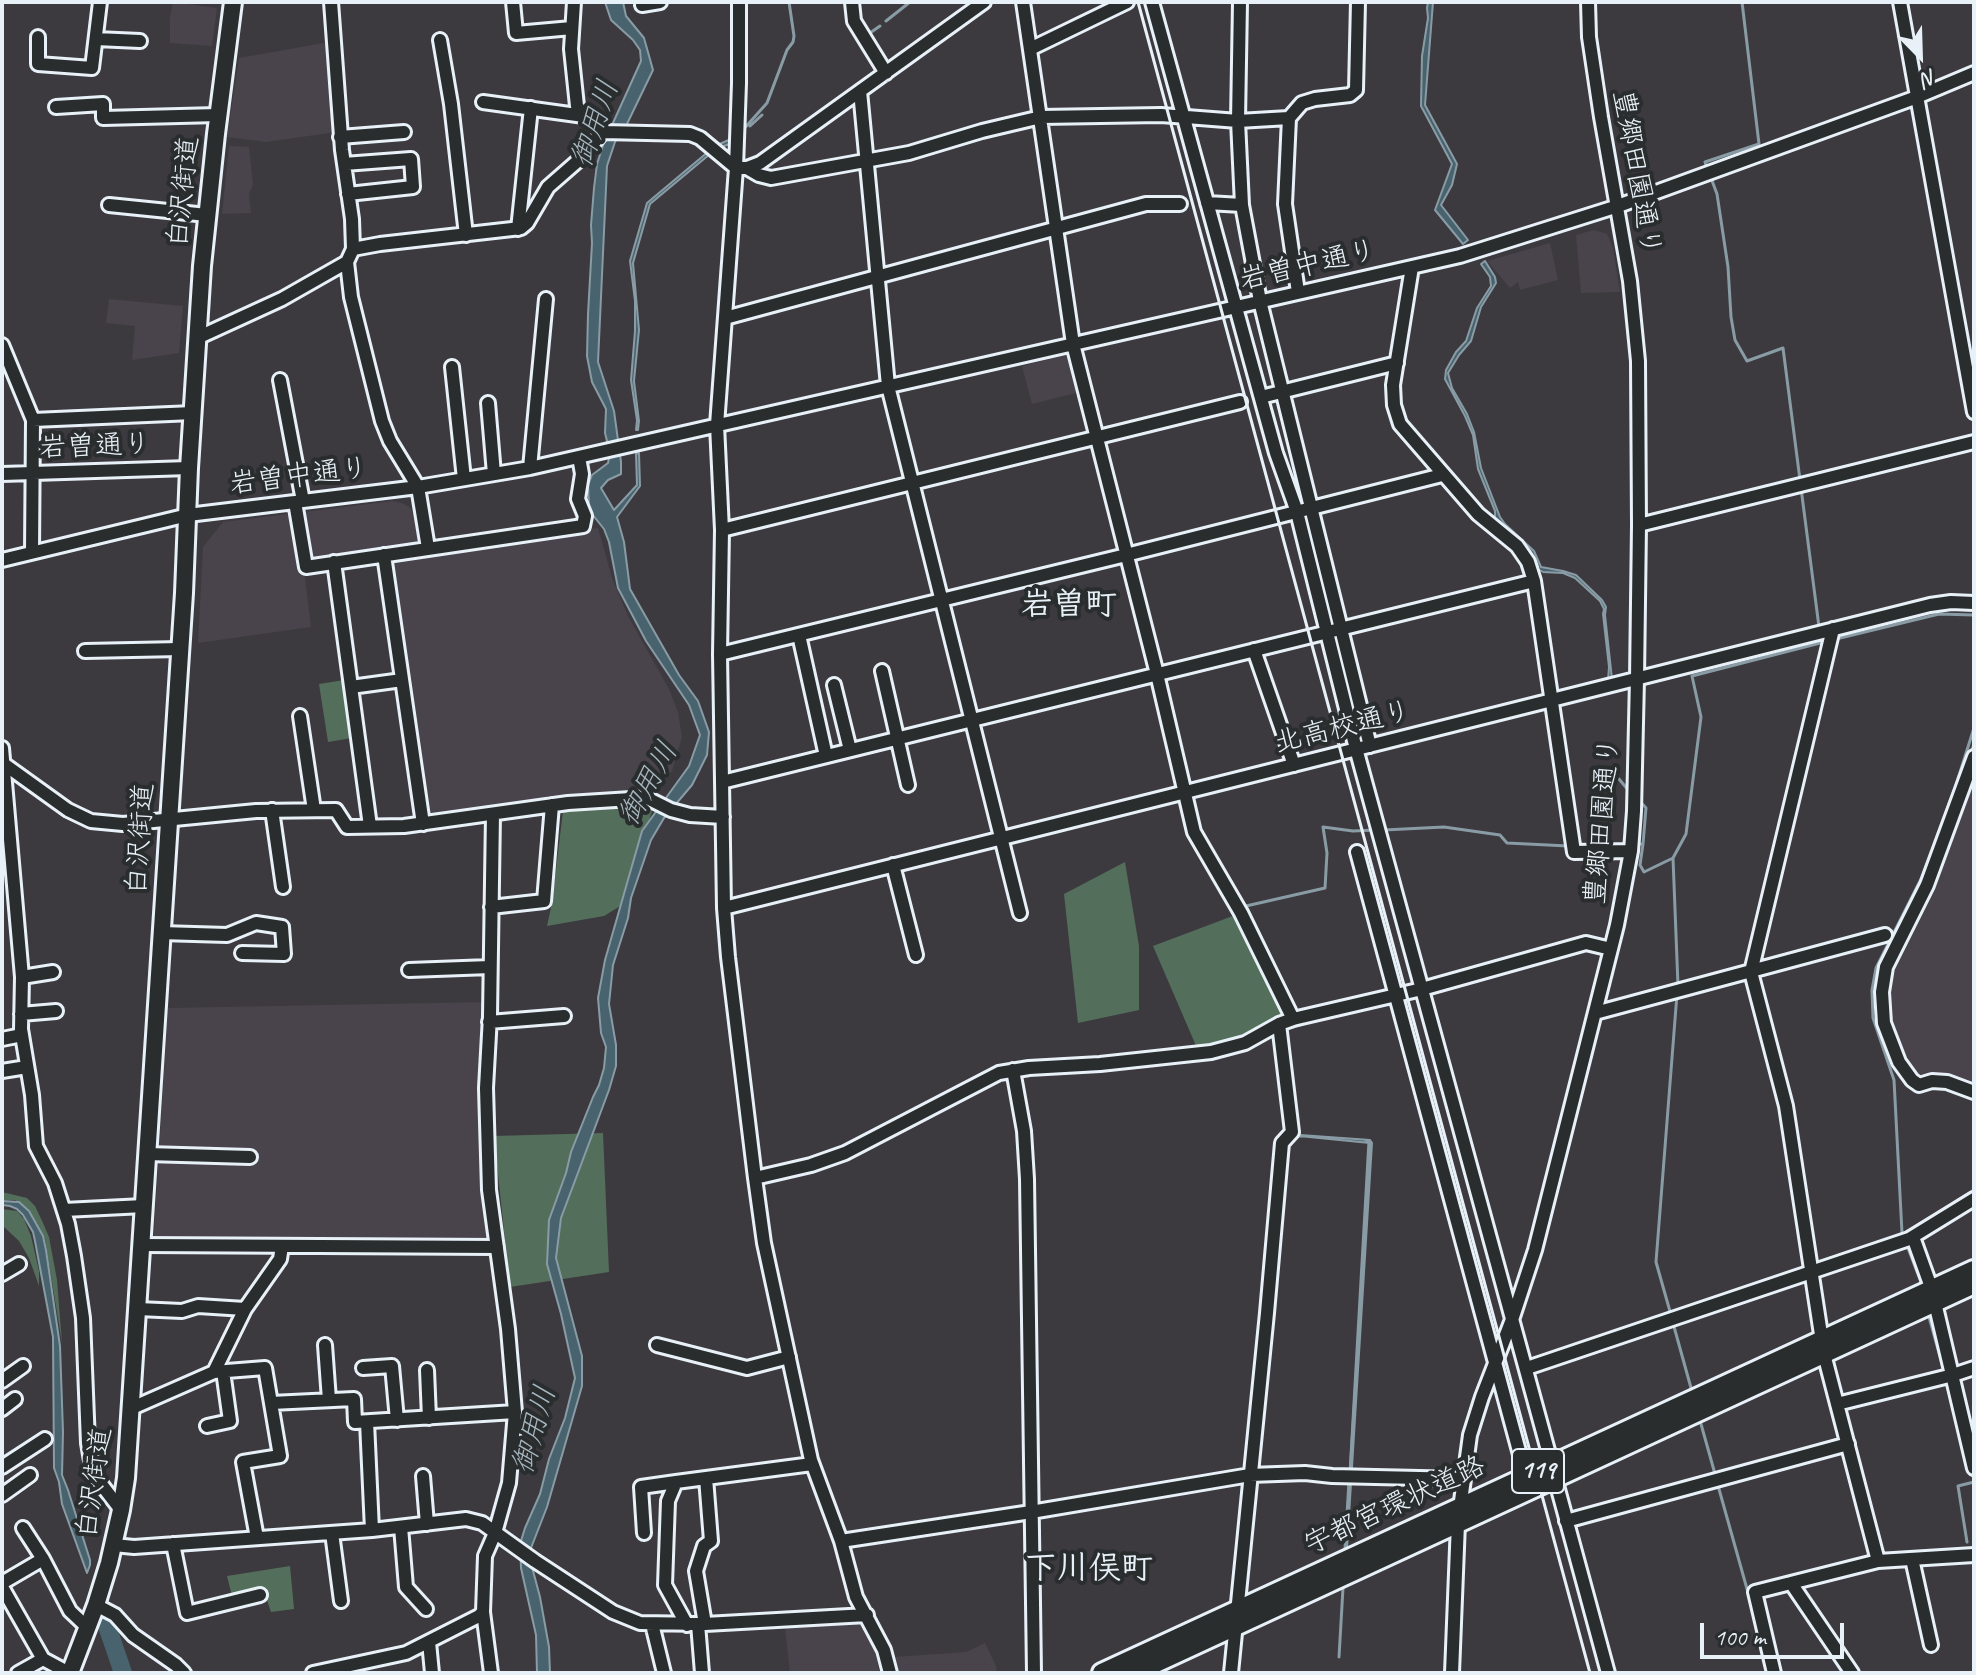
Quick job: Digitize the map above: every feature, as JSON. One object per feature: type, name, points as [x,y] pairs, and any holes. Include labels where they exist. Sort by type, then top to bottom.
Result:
[{"type":"highway","name":"宇都宮環状道路","points":[[1134,1673],[1236,1619],[1933,1296],[1974,1270]]},
{"type":"highway","name":"宇都宮環状道路","points":[[1933,1296],[1974,1284]]},
{"type":"highway","name":"宇都宮環状道路","points":[[1459,1515],[1526,1477],[1553,1472]]},
{"type":"highway","name":"宇都宮環状道路","points":[[1102,1673],[1236,1619]]},
{"type":"main road","name":"白沢街道","points":[[70,1673],[96,1605],[114,1545],[126,1478],[197,338],[207,215],[233,2]]},
{"type":"street","points":[[38,37],[38,64],[92,68],[100,2]]},
{"type":"street","points":[[331,2],[340,137],[352,219],[353,249],[347,262],[351,297],[382,421],[390,441],[418,487],[428,548]]},
{"type":"street","points":[[513,2],[516,33],[572,28]]},
{"type":"street","points":[[574,2],[571,49],[577,106],[584,116]]},
{"type":"street","points":[[642,5],[660,2]]},
{"type":"street","points":[[739,2],[741,168],[717,425],[722,530],[720,654],[724,908],[764,1243],[812,1464],[841,1541],[856,1597],[884,1650],[890,1673]]},
{"type":"street","points":[[852,2],[854,21],[886,73]]},
{"type":"street","points":[[741,168],[760,163],[984,2]]},
{"type":"street","points":[[1023,2],[1073,344],[1194,832],[1241,913],[1293,1019]]},
{"type":"street","points":[[1030,49],[1127,2]]},
{"type":"street","points":[[1152,2],[1276,453],[1297,512],[1327,632],[1363,748],[1422,989],[1608,1673]]},
{"type":"street","points":[[1240,2],[1238,121],[1242,205],[1260,301],[1342,628],[1363,748]]},
{"type":"street","points":[[1298,292],[1285,204],[1289,118],[1302,103],[1350,95],[1356,90],[1358,2]]},
{"type":"street","name":"豊郷田園通り","points":[[1452,1673],[1459,1515],[1475,1416],[1535,1250],[1611,949],[1631,851],[1637,679],[1638,361],[1630,281],[1589,37],[1588,2]]},
{"type":"street","points":[[1900,2],[1974,412]]},
{"type":"street","points":[[96,39],[140,41]]},
{"type":"street","points":[[440,40],[451,104],[466,235]]},
{"type":"street","name":"岩曽中通り","points":[[2,560],[188,515],[418,487],[530,468],[1412,267],[1500,245],[1618,206],[1917,97],[1974,73]]},
{"type":"street","points":[[860,91],[888,386],[1020,913]]},
{"type":"street","points":[[483,102],[584,116],[599,124],[603,132]]},
{"type":"street","points":[[56,107],[103,104],[103,118],[218,115]]},
{"type":"street","points":[[518,229],[531,108]]},
{"type":"street","points":[[603,132],[690,134],[741,168],[771,178],[909,153],[1041,117],[1161,115],[1238,121],[1289,118]]},
{"type":"street","points":[[340,137],[404,132]]},
{"type":"street","points":[[353,249],[518,229],[527,223],[548,187],[580,159],[603,132]]},
{"type":"street","points":[[344,164],[411,159],[413,187],[348,194]]},
{"type":"street","points":[[1207,203],[1242,205]]},
{"type":"street","points":[[725,318],[1146,204],[1180,204]]},
{"type":"street","points":[[109,205],[207,215]]},
{"type":"street","points":[[197,338],[282,299],[347,262]]},
{"type":"street","points":[[1412,267],[1393,385],[1394,405],[1400,424],[1478,514],[1517,546],[1528,562],[1534,581],[1574,852],[1631,851]]},
{"type":"street","points":[[530,468],[546,299]]},
{"type":"street","points":[[2,345],[33,420],[32,552]]},
{"type":"street","points":[[1261,397],[1397,363]]},
{"type":"street","points":[[452,367],[464,479]]},
{"type":"street","points":[[280,380],[306,567],[583,526],[585,516],[578,499],[582,474],[579,457]]},
{"type":"street","points":[[722,530],[1240,402]]},
{"type":"street","points":[[488,403],[494,474]]},
{"type":"street","points":[[33,420],[193,413]]},
{"type":"street","points":[[1639,525],[1974,442]]},
{"type":"street","name":"岩曽通り","points":[[2,474],[189,468]]},
{"type":"street","points":[[720,654],[1442,475]]},
{"type":"street","points":[[384,555],[423,824]]},
{"type":"street","points":[[334,562],[370,826]]},
{"type":"street","points":[[722,782],[1534,581]]},
{"type":"street","name":"北高校通り","points":[[724,908],[1930,605],[1974,603]]},
{"type":"street","points":[[1833,629],[1751,972],[1786,1106],[1823,1347],[1878,1561]]},
{"type":"street","points":[[799,635],[826,756]]},
{"type":"street","points":[[85,651],[180,649]]},
{"type":"street","points":[[1254,650],[1294,765]]},
{"type":"street","points":[[882,671],[908,785]]},
{"type":"street","points":[[351,687],[402,680]]},
{"type":"street","points":[[834,685],[850,750]]},
{"type":"street","points":[[300,716],[314,810]]},
{"type":"street","points":[[2,748],[8,881],[18,930],[22,1035],[32,1095],[36,1146],[55,1183],[74,1256],[83,1318],[88,1443],[92,1467],[121,1510]]},
{"type":"street","points":[[1974,757],[1927,885],[1886,967],[1882,992],[1884,1023],[1899,1062],[1912,1080],[1919,1085],[1932,1081],[1947,1082],[1974,1092]]},
{"type":"street","points":[[4,764],[68,810],[91,821],[123,824],[256,811],[336,810],[347,827],[404,826],[552,805],[647,798],[690,815],[723,817]]},
{"type":"street","points":[[491,907],[544,901],[552,805]]},
{"type":"street","points":[[272,810],[283,887]]},
{"type":"street","points":[[491,1673],[483,1612],[485,1556],[509,1483],[515,1412],[489,1176],[486,1088],[493,814]]},
{"type":"street","points":[[1357,852],[1526,1477]]},
{"type":"street","points":[[893,865],[916,955]]},
{"type":"street","points":[[161,933],[227,935],[256,923],[282,927],[284,954],[242,953]]},
{"type":"street","points":[[2,932],[18,930]]},
{"type":"street","points":[[1595,1013],[1885,935]]},
{"type":"street","points":[[755,1178],[811,1165],[845,1153],[999,1073],[1211,1052],[1245,1043],[1293,1019],[1422,989],[1586,943],[1611,949]]},
{"type":"street","points":[[409,970],[490,967]]},
{"type":"street","points":[[22,977],[53,972]]},
{"type":"street","points":[[21,1014],[56,1011]]},
{"type":"street","points":[[489,1022],[564,1016]]},
{"type":"street","points":[[1231,1673],[1282,1143],[1292,1132],[1279,1024]]},
{"type":"street","points":[[2,1039],[22,1035]]},
{"type":"street","points":[[2,1071],[27,1067]]},
{"type":"street","points":[[1013,1070],[1024,1131],[1027,1179],[1034,1673]]},
{"type":"street","points":[[147,1154],[250,1157]]},
{"type":"street","points":[[1527,1368],[1913,1237],[1974,1199]]},
{"type":"street","points":[[64,1210],[144,1206]]},
{"type":"street","points":[[1913,1237],[1933,1296],[1974,1468]]},
{"type":"street","points":[[142,1245],[497,1247]]},
{"type":"street","points":[[207,1426],[230,1421],[218,1372],[245,1309],[280,1259],[282,1246]]},
{"type":"street","points":[[2,1274],[19,1264]]},
{"type":"street","points":[[138,1309],[182,1311],[198,1306],[245,1309]]},
{"type":"street","points":[[325,1345],[329,1400]]},
{"type":"street","points":[[657,1345],[747,1368],[789,1357]]},
{"type":"street","points":[[2,1381],[23,1366]]},
{"type":"street","points":[[363,1368],[392,1366],[397,1420]]},
{"type":"street","points":[[132,1408],[218,1372],[265,1368],[280,1456],[243,1462],[257,1538]]},
{"type":"street","points":[[1837,1404],[1974,1368]]},
{"type":"street","points":[[427,1370],[429,1418]]},
{"type":"street","points":[[2,1409],[15,1399]]},
{"type":"street","points":[[271,1403],[354,1399],[355,1422],[515,1412]]},
{"type":"street","points":[[367,1422],[372,1530]]},
{"type":"street","points":[[2,1467],[45,1439]]},
{"type":"street","points":[[1566,1521],[1848,1444]]},
{"type":"street","points":[[644,1533],[641,1487],[812,1464]]},
{"type":"street","points":[[841,1541],[1250,1475],[1305,1473],[1463,1479]]},
{"type":"street","points":[[2,1495],[30,1475]]},
{"type":"street","points":[[423,1476],[427,1524]]},
{"type":"street","points":[[702,1673],[696,1624],[696,1571],[704,1546],[711,1541],[706,1478]]},
{"type":"street","points":[[676,1482],[668,1501],[665,1585],[696,1624]]},
{"type":"street","points":[[114,1545],[134,1547],[332,1533],[466,1519],[482,1523],[613,1612],[640,1623],[696,1624],[867,1615]]},
{"type":"street","points":[[401,1527],[406,1587],[426,1609]]},
{"type":"street","points":[[23,1528],[70,1611],[88,1628]]},
{"type":"street","points":[[332,1533],[341,1601]]},
{"type":"street","points":[[173,1544],[187,1613],[260,1595]]},
{"type":"street","points":[[1774,1673],[1755,1592],[1878,1561],[1974,1555]]},
{"type":"street","points":[[43,1559],[2,1585],[43,1659],[70,1673]]},
{"type":"street","points":[[1912,1559],[1931,1645]]},
{"type":"street","points":[[1791,1583],[1852,1673]]},
{"type":"street","points":[[96,1605],[115,1615],[133,1635],[184,1673]]},
{"type":"street","points":[[322,1672],[406,1653],[483,1612]]},
{"type":"street","points":[[652,1624],[664,1673]]},
{"type":"street","points":[[429,1642],[432,1673]]},
{"type":"street","points":[[18,1673],[43,1659]]},
{"type":"street","points":[[382,1659],[383,1673]]},
{"type":"shaded area","points":[[173,2],[217,8],[212,46],[170,43]]},
{"type":"shaded area","points":[[329,42],[337,132],[266,142],[227,137],[239,58]]},
{"type":"shaded area","points":[[229,146],[249,147],[253,185],[249,193],[251,213],[222,214]]},
{"type":"shaded area","points":[[1594,230],[1607,234],[1613,248],[1620,292],[1581,293],[1576,235]]},
{"type":"shaded area","points":[[1550,243],[1558,280],[1520,290],[1518,282],[1510,288],[1487,261]]},
{"type":"shaded area","points":[[109,299],[183,306],[179,353],[132,360],[135,326],[106,323]]},
{"type":"shaded area","points":[[1067,355],[1071,358],[1080,392],[1032,404],[1022,366]]},
{"type":"shaded area","points":[[392,501],[411,508],[420,539],[416,543],[303,561],[311,627],[198,643],[203,547],[223,522]]},
{"type":"shaded area","points":[[598,528],[612,578],[628,616],[669,689],[678,712],[682,737],[672,771],[656,793],[558,798],[428,819],[386,555]]},
{"type":"shaded area","points":[[1974,778],[1974,1090],[1916,1080],[1900,1054],[1888,1012],[1893,967],[1938,871]]},
{"type":"shaded area","points":[[486,1002],[479,1124],[488,1248],[153,1246],[168,1008]]},
{"type":"shaded area","points":[[860,1621],[875,1652],[880,1673],[790,1673],[785,1627]]},
{"type":"shaded area","points":[[985,1643],[997,1673],[898,1673],[894,1657],[966,1652]]},
{"type":"green space","points":[[344,680],[352,738],[328,742],[319,684]]},
{"type":"green space","points":[[640,804],[653,808],[622,905],[604,916],[547,926],[563,811]]},
{"type":"green space","points":[[1125,862],[1139,946],[1139,1010],[1078,1023],[1064,894]]},
{"type":"green space","points":[[1238,914],[1286,1014],[1247,1037],[1197,1048],[1153,946]]},
{"type":"green space","points":[[603,1133],[609,1272],[510,1287],[494,1136]]},
{"type":"green space","points":[[2,1192],[27,1198],[35,1206],[49,1237],[57,1280],[62,1343],[45,1239],[29,1210],[15,1200],[2,1200]]},
{"type":"green space","points":[[2,1209],[17,1211],[24,1219],[39,1271],[39,1286],[19,1241],[2,1225]]},
{"type":"green space","points":[[290,1566],[294,1609],[271,1612],[263,1588],[232,1596],[227,1576]]},
{"type":"water","points":[[605,2],[623,2],[626,16],[644,38],[653,70],[615,142],[607,166],[598,362],[614,411],[621,474],[608,480],[601,488],[614,510],[637,485],[636,454],[639,453],[640,486],[617,517],[624,542],[630,589],[679,675],[698,701],[709,732],[707,755],[692,785],[664,818],[651,840],[631,898],[613,965],[609,1004],[616,1066],[561,1218],[556,1258],[582,1356],[582,1386],[547,1507],[531,1548],[532,1567],[549,1647],[550,1673],[537,1673],[536,1635],[521,1568],[520,1544],[540,1494],[575,1378],[547,1264],[549,1220],[571,1152],[604,1068],[606,1047],[601,1033],[598,998],[605,960],[642,831],[689,766],[700,735],[689,705],[646,641],[618,588],[609,542],[589,506],[588,485],[592,475],[608,463],[610,453],[605,433],[606,409],[592,382],[587,356],[594,188],[603,145],[641,61],[640,50],[611,20]]},
{"type":"water","points":[[1428,2],[1433,2],[1425,105],[1457,164],[1452,185],[1441,205],[1468,240],[1463,244],[1435,210],[1452,164],[1421,106]]},
{"type":"water","points":[[731,139],[732,143],[716,149],[650,204],[633,263],[639,330],[634,381],[639,421],[636,430],[631,380],[635,301],[630,261],[647,203],[715,146]]},
{"type":"water","points":[[1485,261],[1496,283],[1481,307],[1471,341],[1448,373],[1452,388],[1474,432],[1481,468],[1500,517],[1534,551],[1541,567],[1576,575],[1606,607],[1612,679],[1608,680],[1604,609],[1600,601],[1575,578],[1536,568],[1530,551],[1495,520],[1495,511],[1478,469],[1473,435],[1445,379],[1446,370],[1466,341],[1477,308],[1491,286],[1490,277],[1481,264]]},
{"type":"water","points":[[1300,1135],[1370,1140],[1372,1143],[1345,1549],[1370,1143]]},
{"type":"water","points":[[2,1201],[19,1202],[29,1211],[43,1236],[60,1346],[62,1475],[90,1560],[87,1573],[62,1504],[54,1468],[53,1337],[33,1232],[17,1209],[2,1205]]},
{"type":"water","points":[[111,1619],[127,1673],[119,1673],[104,1628]]},
{"type":"waterway","points":[[742,131],[767,103],[793,42],[789,2]]},
{"type":"waterway","points":[[886,21],[910,2]]},
{"type":"waterway","points":[[1708,171],[1705,162],[1759,144],[1742,2]]},
{"type":"waterway","points":[[867,35],[880,26]]},
{"type":"waterway","points":[[750,126],[762,115]]},
{"type":"waterway","points":[[1711,178],[1717,194],[1728,267],[1735,340],[1747,361],[1783,348],[1800,480]]},
{"type":"waterway","points":[[1801,488],[1819,627]]},
{"type":"waterway","points":[[1836,639],[1939,614],[1974,615]]},
{"type":"waterway","points":[[1673,858],[1686,834],[1701,717],[1692,676],[1824,642]]},
{"type":"waterway","points":[[1902,1233],[1894,1080],[1873,1018],[1872,990],[1876,968],[1921,879],[1974,728]]},
{"type":"waterway","points":[[1971,753],[1974,744]]},
{"type":"waterway","points":[[1619,779],[1629,791]]},
{"type":"waterway","points":[[1638,799],[1646,808],[1643,844]]},
{"type":"waterway","points":[[1298,1014],[1246,906],[1325,888],[1327,853],[1323,827],[1376,830]]},
{"type":"waterway","points":[[1384,830],[1444,827],[1500,835],[1507,843],[1568,846]]},
{"type":"waterway","points":[[1640,844],[1643,844],[1640,865],[1644,872],[1673,858],[1678,986]]},
{"type":"waterway","points":[[1599,846],[1622,845]]},
{"type":"waterway","points":[[1671,1315],[1656,1262],[1677,994]]},
{"type":"waterway","points":[[1302,1021],[1303,1024],[1286,1029],[1299,1136],[1302,1136]]},
{"type":"waterway","points":[[1350,1473],[1369,1141],[1366,1141]]},
{"type":"waterway","points":[[1914,1228],[1974,1190]]},
{"type":"waterway","points":[[1906,1243],[1921,1282]]},
{"type":"waterway","points":[[1929,1317],[1944,1371]]},
{"type":"waterway","points":[[1673,1323],[1691,1388]]},
{"type":"waterway","points":[[1946,1379],[1951,1395]]},
{"type":"waterway","points":[[1701,1424],[1715,1474]]},
{"type":"waterway","points":[[1972,1471],[1974,1480]]},
{"type":"waterway","points":[[1345,1549],[1349,1481]]},
{"type":"waterway","points":[[1717,1482],[1756,1621]]},
{"type":"waterway","points":[[1967,1542],[1958,1486],[1974,1482]]},
{"type":"waterway","points":[[1339,1657],[1343,1588]]},
{"type":"waterway","points":[[105,1620],[123,1673]]},
{"type":"railway","points":[[1138,2],[1590,1673]]},
{"type":"district","name":"岩曽町","points":[[1069,606]]},
{"type":"district","name":"下川俣町","points":[[1089,1570]]},
{"type":"water label","name":"御用川","points":[[596,124]]},
{"type":"water label","name":"御用川","points":[[649,784]]},
{"type":"water label","name":"御用川","points":[[535,1430]]}]
